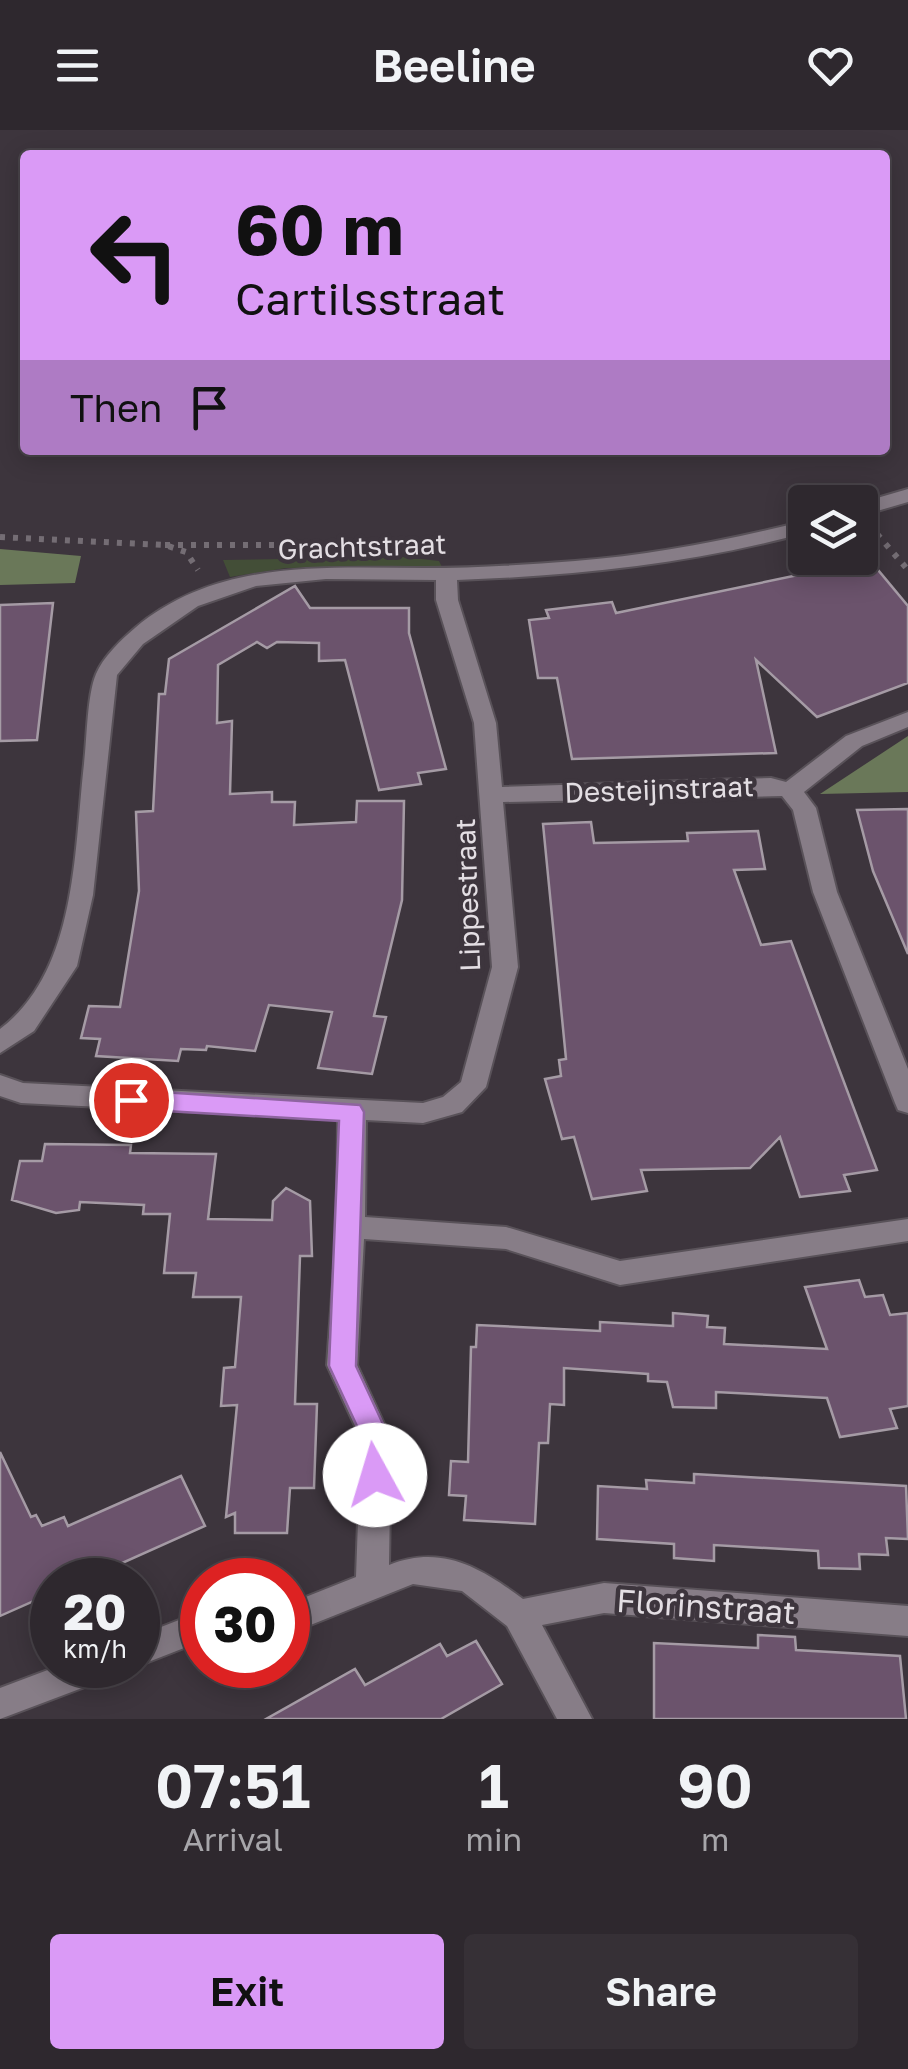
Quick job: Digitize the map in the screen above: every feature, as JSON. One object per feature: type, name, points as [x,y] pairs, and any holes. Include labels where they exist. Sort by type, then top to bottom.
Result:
[{"type":"street","points":[[878,504],[908,495]]},
{"type":"street","name":"Grachtstraat","points":[[0,1043],[24,1024],[64,966],[81,895],[106,674],[118,656],[150,626],[181,605],[256,580],[446,574],[631,561],[788,530]]},
{"type":"street","name":"Lippestraat","points":[[0,1085],[21,1093],[424,1113],[452,1105],[472,1087],[505,967],[485,723],[447,600],[446,574]]},
{"type":"street","points":[[790,791],[854,741],[908,719]]},
{"type":"street","name":"Desteijnstraat","points":[[493,795],[771,786],[790,791],[804,808],[825,892],[908,1103]]},
{"type":"street","points":[[352,1112],[351,1227],[342,1366],[376,1439],[372,1582]]},
{"type":"street","points":[[351,1227],[506,1238],[620,1273],[908,1230]]},
{"type":"street","points":[[310,1609],[412,1570],[469,1578],[519,1615],[575,1719]]},
{"type":"street","name":"Florinstraat","points":[[519,1615],[604,1598],[908,1621]]},
{"type":"street","points":[[0,1704],[42,1688]]},
{"type":"path","points":[[878,536],[908,570]]},
{"type":"path","points":[[0,537],[165,545],[186,552],[212,593]]},
{"type":"green space","points":[[0,549],[81,556],[75,583],[0,585]]},
{"type":"green space","points":[[404,557],[439,561],[442,567],[286,568],[230,577],[223,560]]},
{"type":"green space","points":[[908,736],[908,792],[820,794]]},
{"type":"building","points":[[878,570],[908,606],[908,683],[817,717],[756,660],[776,753],[572,759],[557,678],[538,678],[529,620],[549,618],[546,610],[612,602],[616,613],[798,575],[878,575]]},
{"type":"building","points":[[295,586],[310,608],[409,608],[409,633],[446,769],[418,773],[421,784],[379,790],[345,660],[319,661],[319,643],[277,642],[267,648],[257,642],[218,665],[217,723],[232,721],[230,794],[272,792],[272,802],[295,802],[294,825],[356,822],[357,801],[404,801],[402,900],[374,1016],[386,1017],[372,1074],[318,1068],[332,1012],[269,1005],[255,1051],[207,1046],[206,1050],[181,1049],[178,1061],[96,1056],[100,1039],[81,1038],[89,1006],[120,1007],[139,891],[136,812],[153,811],[159,694],[165,694],[169,659]]},
{"type":"building","points":[[53,603],[37,740],[0,741],[0,605]]},
{"type":"building","points":[[908,809],[908,954],[873,871],[857,810]]},
{"type":"building","points":[[591,822],[594,843],[688,841],[687,833],[758,831],[765,869],[734,870],[761,945],[791,941],[877,1170],[844,1175],[850,1191],[800,1197],[780,1137],[750,1168],[641,1170],[647,1191],[592,1199],[574,1137],[562,1139],[545,1079],[561,1076],[559,1060],[566,1059],[543,824]]},
{"type":"building","points":[[45,1144],[131,1145],[130,1153],[216,1154],[208,1219],[272,1220],[273,1201],[286,1188],[310,1201],[312,1256],[300,1256],[295,1404],[317,1404],[314,1488],[290,1488],[287,1533],[235,1533],[235,1513],[226,1517],[237,1405],[221,1406],[224,1368],[235,1367],[241,1297],[193,1297],[196,1273],[164,1273],[170,1214],[143,1214],[144,1205],[80,1202],[79,1210],[56,1213],[12,1200],[20,1161],[42,1161]]},
{"type":"building","points":[[859,1280],[865,1297],[883,1295],[890,1315],[908,1313],[908,1406],[890,1409],[897,1428],[840,1437],[827,1398],[716,1392],[716,1408],[673,1407],[667,1382],[648,1381],[648,1374],[564,1368],[564,1405],[550,1404],[548,1443],[539,1443],[535,1524],[464,1520],[466,1496],[449,1495],[451,1461],[468,1462],[471,1347],[476,1347],[477,1325],[600,1331],[600,1322],[673,1326],[673,1313],[708,1316],[707,1327],[725,1328],[724,1344],[827,1349],[805,1287]]},
{"type":"building","points":[[0,1452],[31,1517],[36,1515],[42,1526],[64,1517],[68,1526],[181,1476],[205,1526],[133,1558],[30,1558],[30,1603],[0,1616]]},
{"type":"building","points":[[694,1474],[906,1486],[908,1539],[886,1538],[888,1555],[859,1554],[860,1569],[819,1568],[818,1551],[714,1545],[714,1561],[674,1558],[674,1544],[597,1539],[598,1486],[647,1489],[646,1480],[694,1483]]},
{"type":"building","points":[[758,1635],[795,1637],[796,1650],[900,1656],[906,1719],[654,1719],[654,1643],[758,1648]]},
{"type":"building","points":[[476,1641],[502,1684],[441,1719],[266,1719],[355,1669],[365,1685],[440,1644],[447,1656]]},
{"type":"route","points":[[131,1100],[352,1112],[351,1227],[342,1366],[376,1439],[375,1475]]}]
